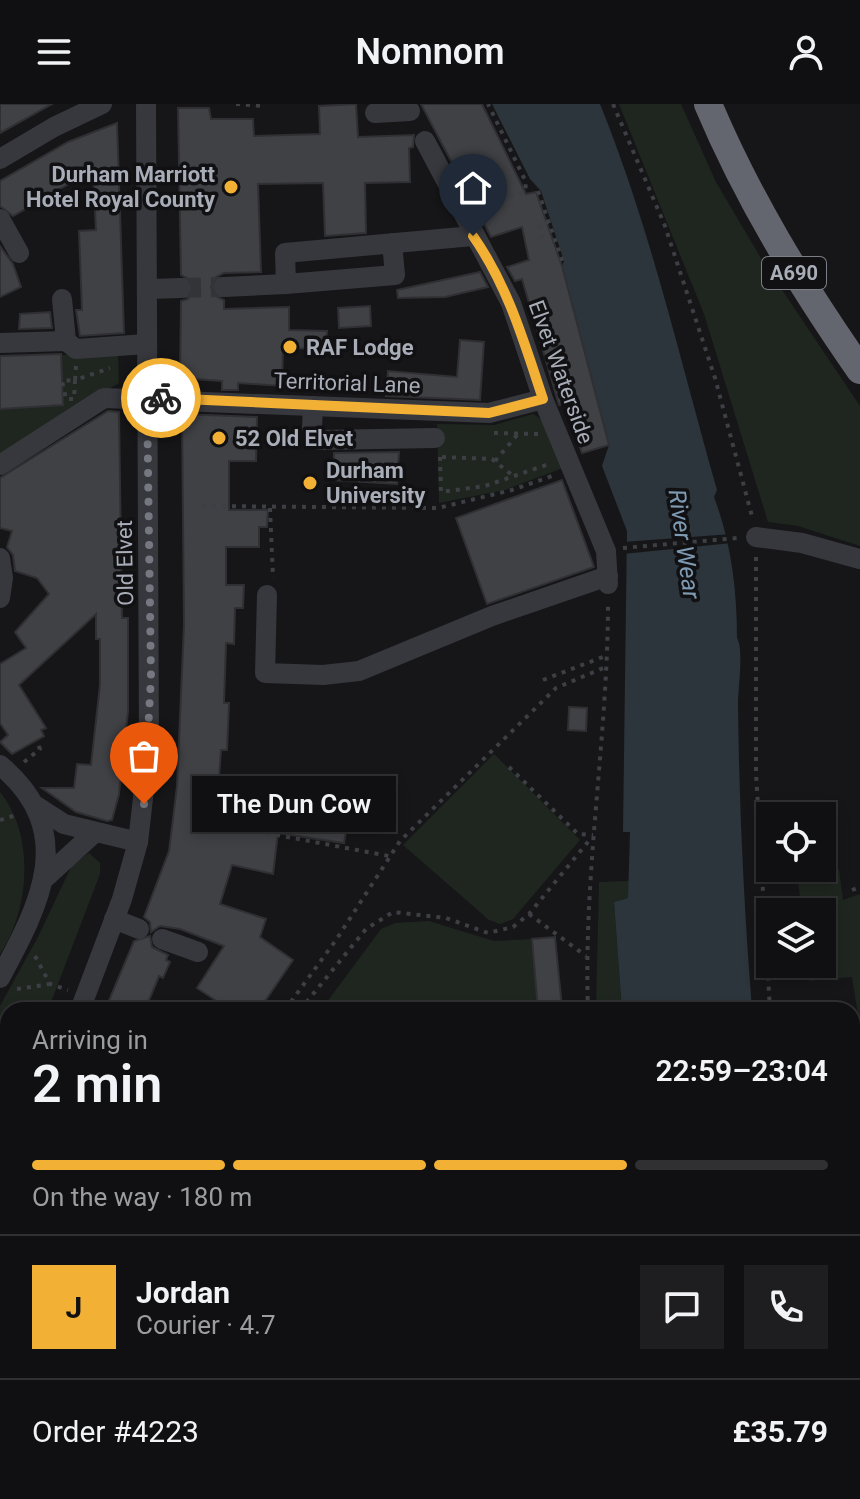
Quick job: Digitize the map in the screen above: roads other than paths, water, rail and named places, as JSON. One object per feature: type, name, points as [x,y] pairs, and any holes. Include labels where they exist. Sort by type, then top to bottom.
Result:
[{"type":"highway","name":"A690","points":[[708,104],[744,183],[794,273],[860,370]]},
{"type":"street","points":[[0,159],[54,127],[102,104]]},
{"type":"street","name":"Old Elvet","points":[[82,1002],[114,919],[138,842],[145,789],[151,678],[146,104]]},
{"type":"street","points":[[375,113],[416,121]]},
{"type":"street","name":"Elvet Waterside","points":[[267,595],[265,673],[323,675],[359,671],[492,616],[608,580],[606,551],[543,399],[505,290],[460,212],[416,121]]},
{"type":"street","points":[[0,219],[19,253]]},
{"type":"street","points":[[286,284],[285,253],[473,236]]},
{"type":"street","points":[[224,287],[395,275],[392,243]]},
{"type":"street","points":[[149,289],[181,288]]},
{"type":"street","points":[[62,299],[66,341]]},
{"type":"street","points":[[0,343],[66,341],[76,349],[146,344]]},
{"type":"street","name":"Territorial Lane","points":[[0,465],[104,398],[147,397],[475,412],[513,409],[543,399]]},
{"type":"street","points":[[313,406],[312,428],[319,440],[438,448]]},
{"type":"street","points":[[748,537],[802,543],[860,559]]},
{"type":"street","points":[[0,558],[3,578],[0,598]]},
{"type":"street","points":[[5,769],[36,806],[64,824],[93,834],[138,842]]},
{"type":"street","points":[[6,984],[46,877],[45,851],[36,806]]},
{"type":"street","points":[[46,877],[93,834]]},
{"type":"street","points":[[114,919],[139,929]]},
{"type":"street","points":[[162,939],[198,952]]},
{"type":"water","name":"River Wear","points":[[492,104],[600,104],[635,199],[664,296],[717,490],[714,497],[729,548],[740,659],[741,819],[751,1002],[621,1002],[614,902],[628,898],[630,832],[623,832],[627,531],[602,466],[609,445],[562,266],[564,261],[541,191],[530,179]]},
{"type":"tunnel","points":[[181,288],[224,287]]},
{"type":"place","name":"Durham Marriott Hotel Royal County","points":[[231,187]]},
{"type":"place","name":"RAF Lodge","points":[[290,347]]},
{"type":"place","name":"52 Old Elvet","points":[[219,438]]},
{"type":"place","name":"Durham University","points":[[310,483]]},
{"type":"place","name":"The Dun Cow","points":[[144,804]]}]
